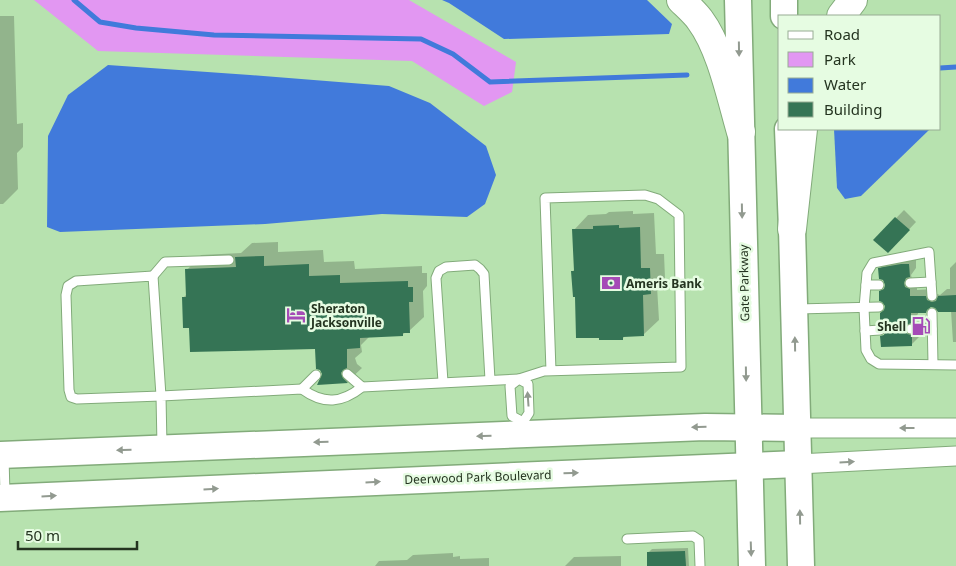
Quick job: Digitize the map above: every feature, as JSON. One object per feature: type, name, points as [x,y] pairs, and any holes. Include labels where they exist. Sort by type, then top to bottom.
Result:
[{"type":"highway","points":[[681,0],[700,20],[710,37],[728,85],[741,132]]},
{"type":"highway","points":[[841,15],[852,0]]},
{"type":"highway","points":[[792,229],[802,130]]},
{"type":"main road","name":"Gate Parkway","points":[[738,0],[747,427],[752,566]]},
{"type":"main road","points":[[784,0],[784,15]]},
{"type":"main road","points":[[788,130],[801,566]]},
{"type":"main road","points":[[2,455],[523,428],[797,428]]},
{"type":"main road","points":[[471,477],[508,458],[517,448],[523,428]]},
{"type":"main road","name":"Deerwood Park Boulevard","points":[[3,498],[798,464]]},
{"type":"street","points":[[797,428],[956,428]]},
{"type":"street","name":"Deerwood Park Boulevard","points":[[798,464],[956,456]]},
{"type":"lane","points":[[153,276],[76,281],[68,286],[66,295],[69,390],[71,397],[77,399],[302,389],[313,398],[332,401],[350,396],[362,387],[519,379],[544,371],[551,371],[681,367],[679,215],[658,198],[645,195],[546,198],[551,371]]},
{"type":"lane","points":[[932,296],[929,252],[873,262],[866,273],[864,308],[866,350],[871,359],[879,364],[956,365]]},
{"type":"lane","points":[[162,448],[161,396],[153,276],[165,262],[229,260]]},
{"type":"lane","points":[[443,382],[436,278],[439,271],[446,266],[474,266],[484,274],[490,380]]},
{"type":"lane","points":[[910,284],[931,282]]},
{"type":"lane","points":[[866,285],[879,285]]},
{"type":"lane","points":[[794,309],[879,307]]},
{"type":"lane","points":[[932,312],[933,364]]},
{"type":"lane","points":[[911,329],[932,329]]},
{"type":"lane","points":[[865,330],[880,330]]},
{"type":"lane","points":[[348,374],[362,387]]},
{"type":"lane","points":[[302,389],[316,375]]},
{"type":"lane","points":[[519,379],[528,384],[529,413],[523,428],[512,416],[511,409],[510,386],[519,379]]},
{"type":"lane","points":[[2,455],[3,498]]},
{"type":"lane","points":[[627,539],[693,536],[699,540],[700,566]]},
{"type":"green space","points":[[34,0],[409,0],[516,62],[512,92],[484,106],[412,61],[98,51]]},
{"type":"water","points":[[442,0],[647,0],[672,24],[669,34],[504,39]]},
{"type":"water","points":[[108,65],[389,86],[430,103],[486,146],[496,175],[485,204],[467,217],[382,214],[265,224],[60,232],[47,227],[48,136],[68,95]]},
{"type":"water","points":[[834,130],[929,130],[861,196],[845,199],[837,188]]},
{"type":"building","points":[[895,217],[910,230],[888,253],[873,240]]},
{"type":"building","name":"Ameris Bank","points":[[619,225],[619,228],[640,227],[641,268],[650,268],[651,294],[643,295],[644,336],[623,337],[623,340],[576,338],[575,297],[573,297],[571,271],[574,271],[572,229],[593,229],[593,226]]},
{"type":"building","name":"Sheraton Jacksonville","points":[[264,256],[264,266],[309,264],[309,276],[340,275],[340,283],[408,281],[408,287],[413,287],[413,302],[409,302],[410,333],[403,333],[403,336],[360,338],[360,348],[347,349],[347,368],[341,373],[348,383],[317,385],[322,374],[320,370],[316,369],[315,349],[190,352],[189,328],[183,328],[182,297],[186,297],[185,269],[236,267],[235,257]]},
{"type":"building","points":[[909,264],[910,277],[906,278],[904,283],[905,287],[910,289],[910,296],[926,296],[927,300],[932,302],[936,301],[938,296],[956,295],[956,312],[938,312],[935,308],[931,307],[926,313],[911,313],[911,323],[906,325],[905,329],[907,334],[912,335],[912,346],[881,347],[880,336],[884,335],[886,330],[885,326],[880,324],[880,313],[884,310],[885,306],[879,301],[879,291],[884,289],[885,285],[883,280],[879,279],[878,268]]},
{"type":"building","points":[[685,551],[686,566],[647,566],[647,552]]},
{"type":"waterway","points":[[74,0],[100,22],[136,28],[214,35],[421,39],[453,54],[490,82],[687,75]]},
{"type":"waterway","points":[[941,68],[956,67]]},
{"type":"place","name":"Ameris Bank","points":[[611,283]]},
{"type":"place","name":"Sheraton Jacksonville","points":[[296,315]]},
{"type":"place","name":"Shell","points":[[921,326]]}]
